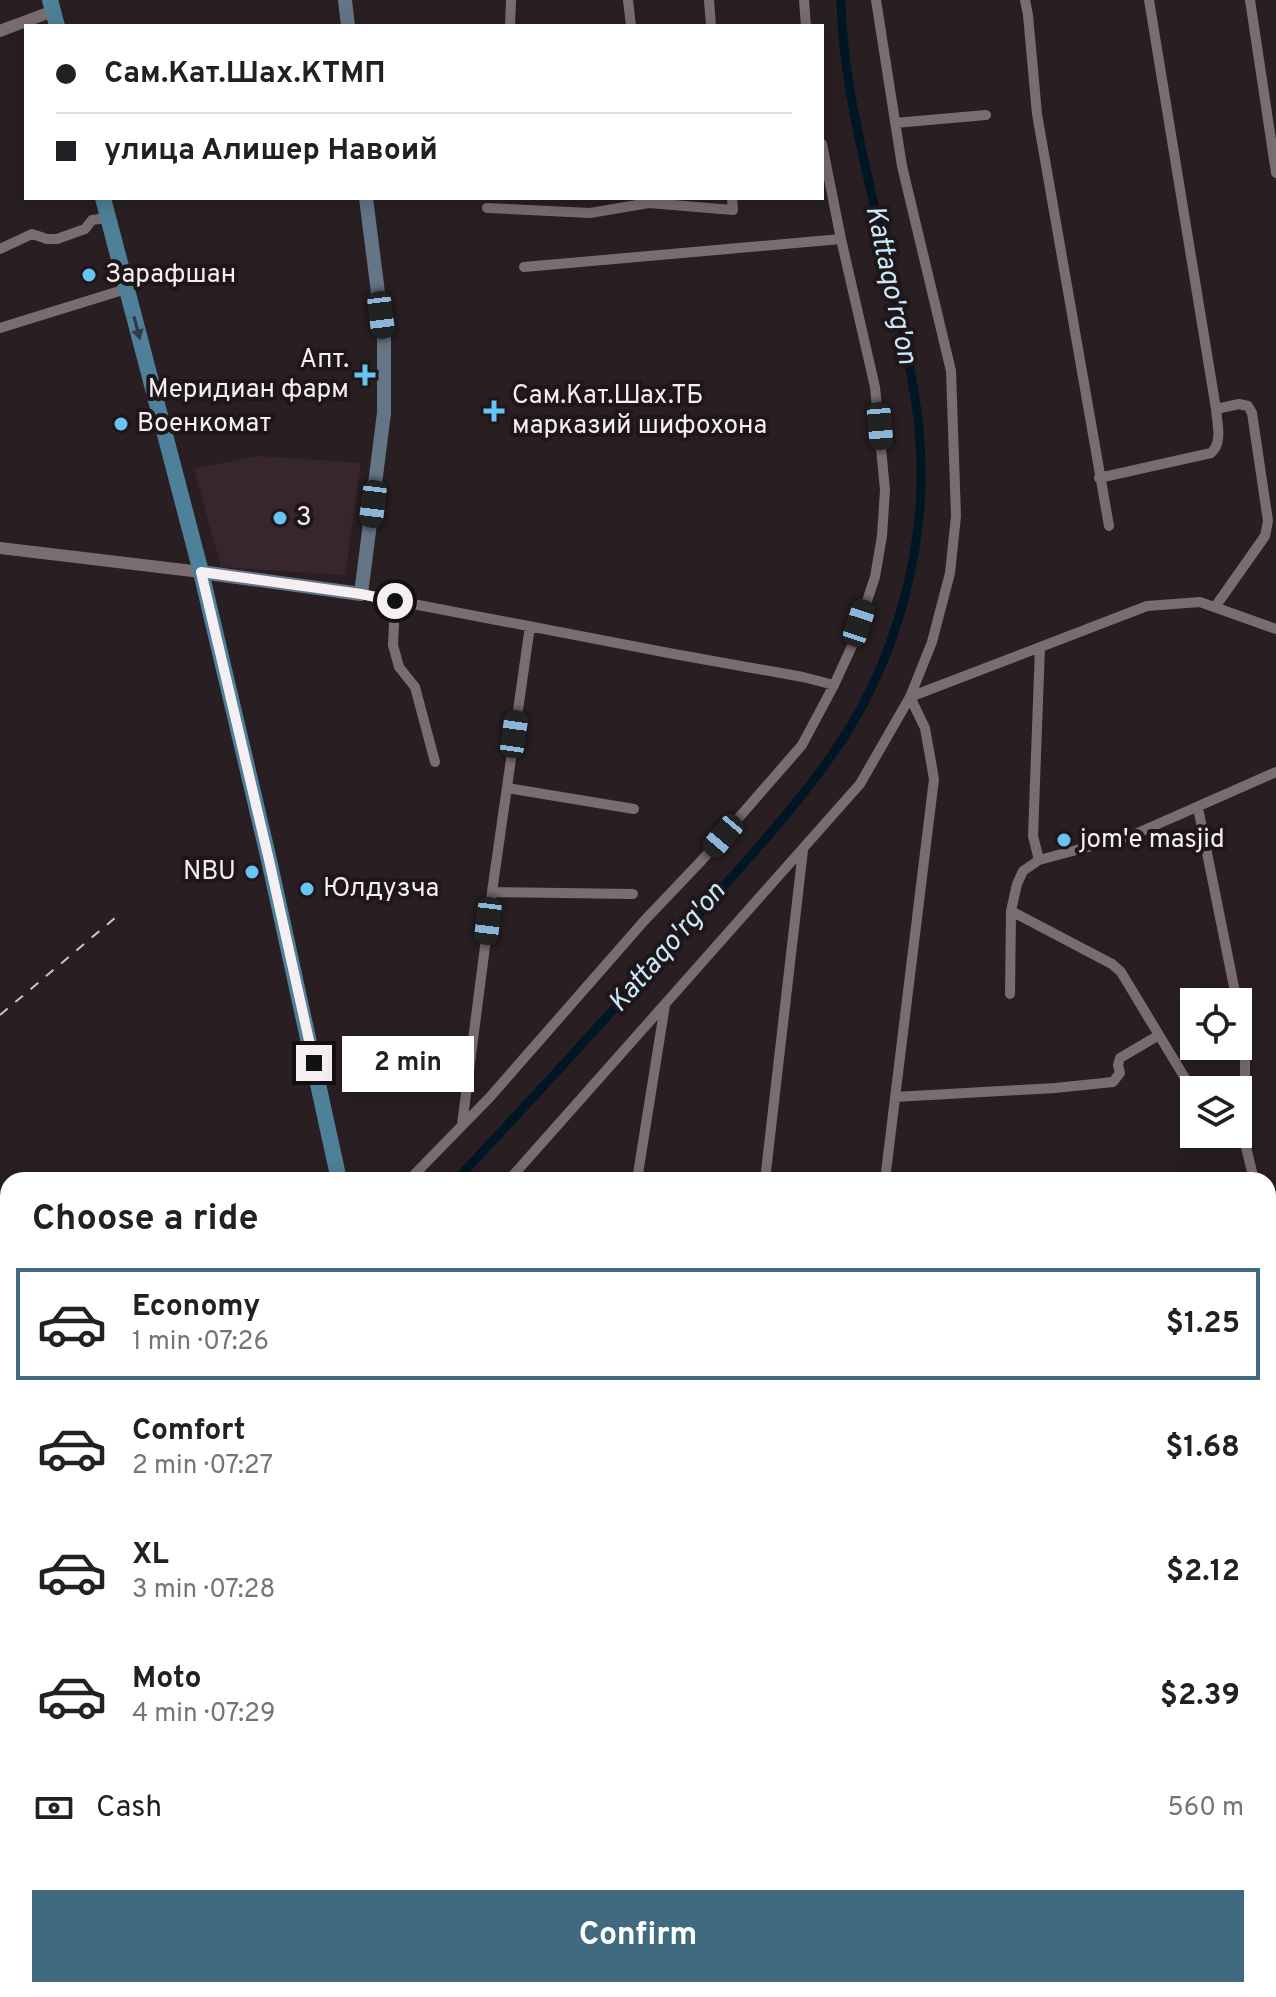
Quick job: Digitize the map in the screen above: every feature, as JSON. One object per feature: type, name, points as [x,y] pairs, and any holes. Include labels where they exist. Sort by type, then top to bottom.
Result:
[{"type":"main road","points":[[345,0],[348,24]]},
{"type":"main road","points":[[103,200],[201,572],[269,860],[337,1172]]},
{"type":"main road","points":[[201,572],[361,594],[384,413],[384,340],[366,200]]},
{"type":"street","points":[[510,24],[511,0]]},
{"type":"street","points":[[628,0],[631,24]]},
{"type":"street","points":[[709,0],[711,24]]},
{"type":"street","points":[[804,0],[806,24]]},
{"type":"street","points":[[516,1172],[860,784],[910,697],[932,642],[950,573],[956,516],[951,371],[902,166],[876,0]]},
{"type":"street","points":[[1025,0],[1037,114],[1109,526]]},
{"type":"street","points":[[1099,478],[1211,453],[1218,442],[1216,409],[1149,0]]},
{"type":"street","points":[[1250,0],[1276,173]]},
{"type":"street","points":[[0,31],[53,12]]},
{"type":"street","points":[[895,123],[986,115]]},
{"type":"street","points":[[417,1172],[490,1097],[802,745],[852,646],[875,577],[885,490],[875,387],[824,154]]},
{"type":"street","points":[[487,208],[590,213],[649,200],[733,210],[732,200]]},
{"type":"street","points":[[0,249],[32,234],[57,239],[85,229],[92,220],[107,218]]},
{"type":"street","points":[[524,267],[841,239]]},
{"type":"street","points":[[0,328],[126,289]]},
{"type":"street","points":[[1215,607],[1265,536],[1268,521],[1252,413],[1248,406],[1239,404],[1216,409]]},
{"type":"street","points":[[0,548],[201,572]]},
{"type":"street","points":[[361,594],[834,685]]},
{"type":"street","points":[[395,601],[393,645],[399,667],[415,687],[435,762]]},
{"type":"street","points":[[910,697],[1147,606],[1200,602],[1276,629]]},
{"type":"street","points":[[462,1125],[530,626]]},
{"type":"street","points":[[1039,860],[1033,836],[1040,647]]},
{"type":"street","points":[[886,1172],[934,779],[925,728],[910,697]]},
{"type":"street","points":[[1010,994],[1011,911],[1023,871],[1039,860],[1133,835],[1276,772]]},
{"type":"street","points":[[507,788],[634,809]]},
{"type":"street","points":[[1198,808],[1235,988]]},
{"type":"street","points":[[766,1172],[803,848]]},
{"type":"street","points":[[492,892],[633,894]]},
{"type":"street","points":[[1011,911],[1112,964],[1121,972],[1184,1076]]},
{"type":"street","points":[[638,1172],[665,1003]]},
{"type":"street","points":[[895,1097],[1113,1082],[1120,1073],[1120,1058],[1159,1035]]},
{"type":"street","points":[[1246,1148],[1252,1172]]},
{"type":"shaded area","name":"3","points":[[259,456],[361,463],[345,575],[221,567],[194,469]]},
{"type":"waterway","name":"Kattaqo'rg'on","points":[[463,1172],[632,989],[796,802],[853,722],[891,641],[905,597],[920,508],[918,419],[902,327],[853,109],[841,0]]},
{"type":"railway","points":[[0,1015],[122,912]]},
{"type":"place","name":"Зарафшан","points":[[89,275]]},
{"type":"place","name":"Апт. Меридиан фарм","points":[[365,375]]},
{"type":"place","name":"Сам.Кат.Шах.ТБ марказий шифохона","points":[[494,411]]},
{"type":"place","name":"Военкомат","points":[[121,424]]},
{"type":"place","name":"3","points":[[280,518]]},
{"type":"place","name":"jom'e masjid","points":[[1064,840]]},
{"type":"place","name":"NBU","points":[[252,872]]},
{"type":"place","name":"Юлдузча","points":[[307,889]]},
{"type":"route","points":[[314,1063],[201,572],[395,601]]}]
